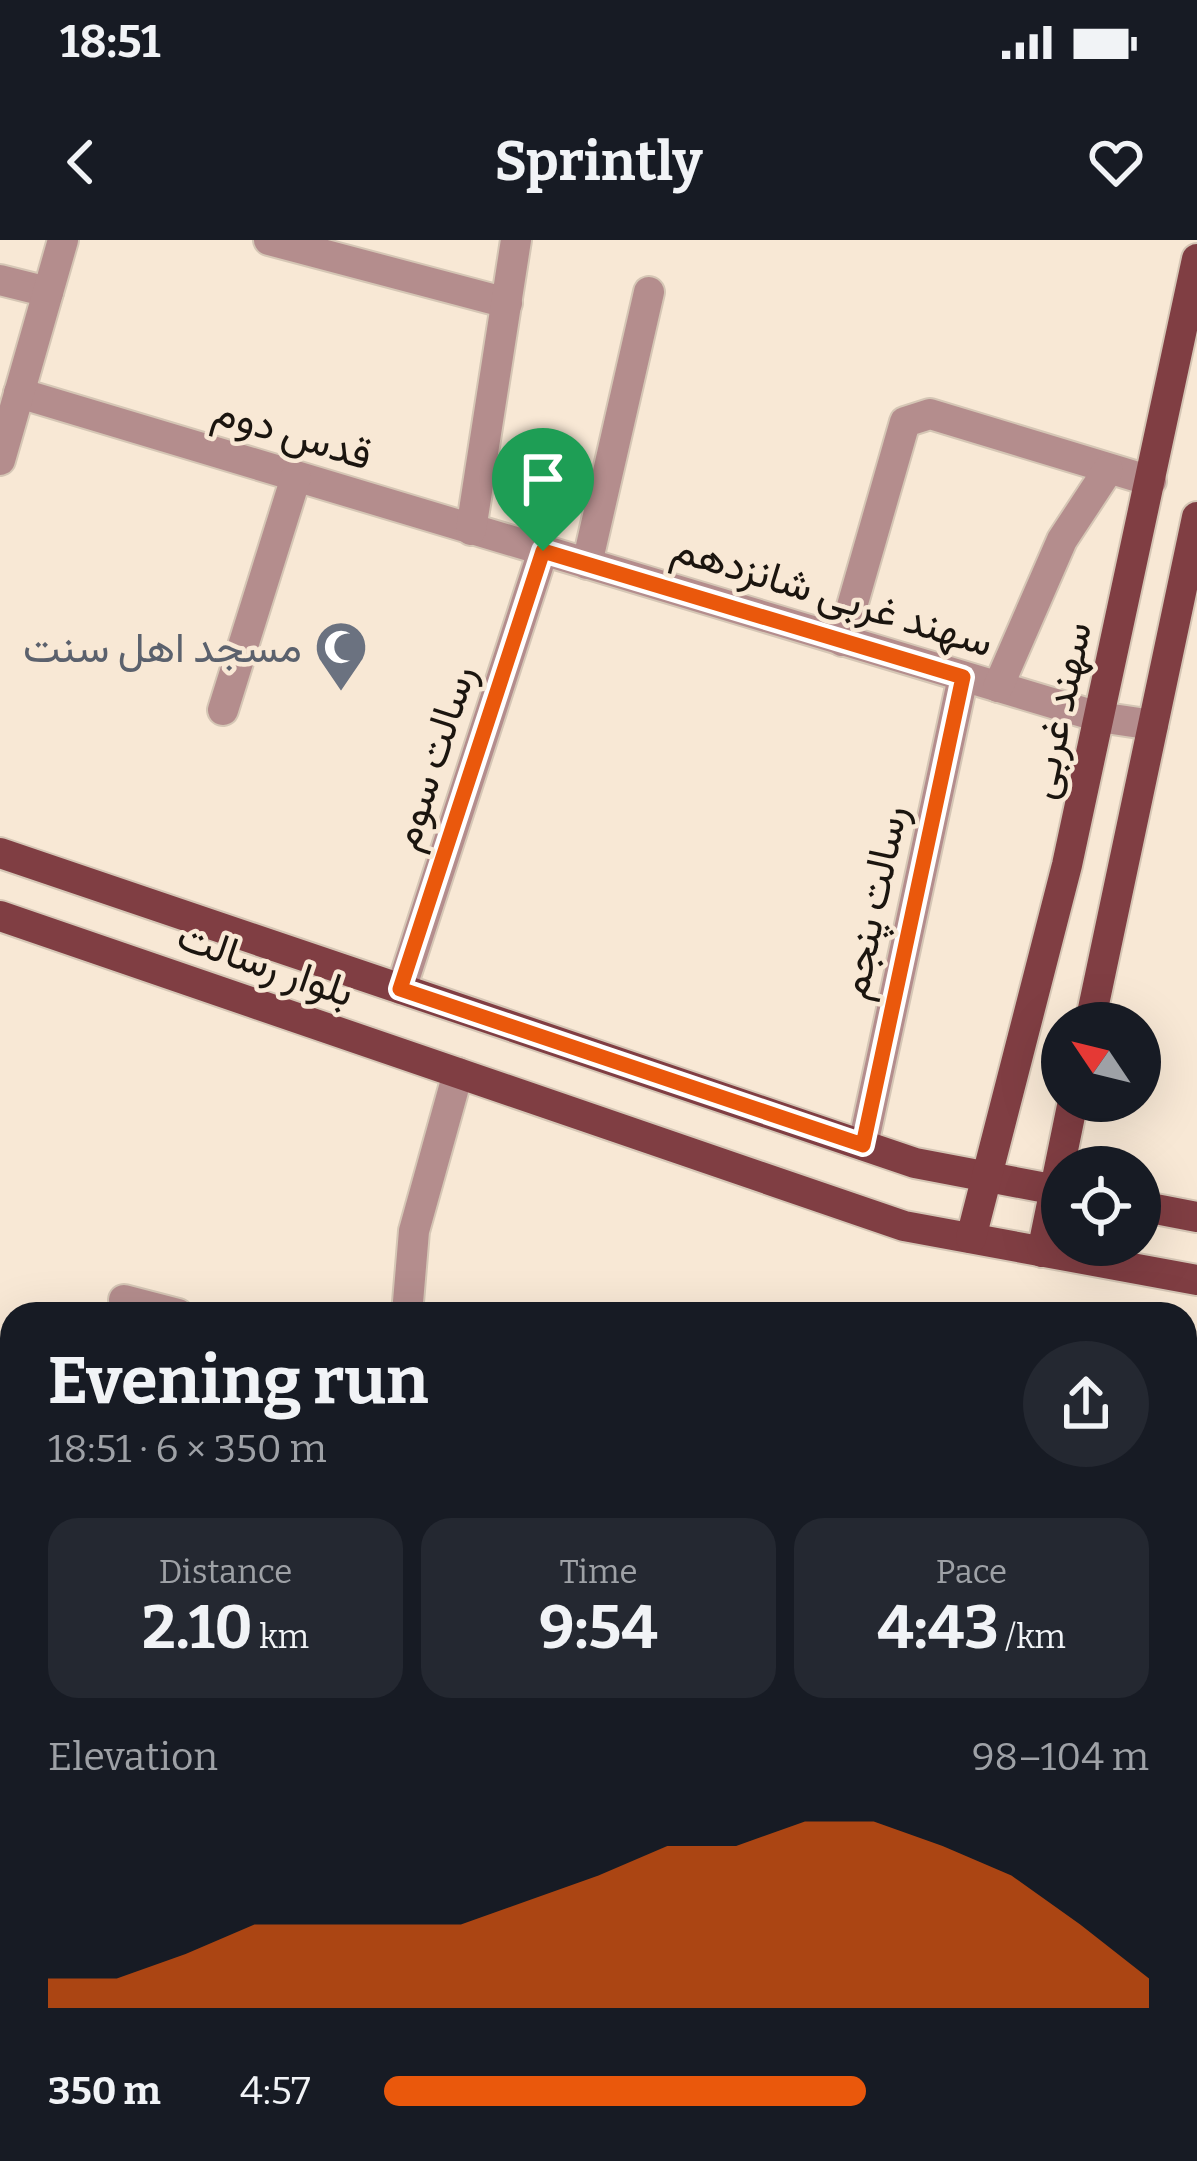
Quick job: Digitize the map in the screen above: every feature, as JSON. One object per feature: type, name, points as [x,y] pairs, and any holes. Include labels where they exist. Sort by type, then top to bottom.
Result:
[{"type":"main road","name":"سهند غربی","points":[[971,1238],[1099,717],[1151,482],[1186,367],[1197,259]]},
{"type":"main road","points":[[1095,1002],[1197,517]]},
{"type":"main road","name":"بلوار رسالت","points":[[0,854],[915,1163],[1041,1187]]},
{"type":"main road","name":"بلوار رسالت","points":[[0,916],[904,1226],[1041,1252]]},
{"type":"main road","points":[[1161,1210],[1197,1217]]},
{"type":"main road","name":"بلوار رسالت","points":[[1120,1266],[1197,1280]]},
{"type":"street","points":[[0,460],[63,240]]},
{"type":"street","points":[[268,240],[507,303]]},
{"type":"street","points":[[471,530],[516,240]]},
{"type":"street","points":[[0,280],[48,292]]},
{"type":"street","points":[[587,564],[649,292]]},
{"type":"street","name":"قدس دوم","points":[[19,393],[543,551]]},
{"type":"street","points":[[842,640],[905,422],[930,414],[1151,482]]},
{"type":"street","points":[[998,687],[1062,540],[1108,470]]},
{"type":"street","points":[[223,710],[296,477]]},
{"type":"street","name":"سهند غربی شانزدهم","points":[[543,551],[1099,717],[1154,725]]},
{"type":"street","name":"رسالت سوم","points":[[400,989],[543,551]]},
{"type":"street","name":"رسالت پنجم","points":[[863,1145],[963,677]]},
{"type":"street","points":[[407,1302],[414,1231],[458,1073]]},
{"type":"street","points":[[124,1300],[132,1302]]},
{"type":"place","name":"مسجد اهل سنت","points":[[341,693]]},
{"type":"route","points":[[543,551],[963,677],[863,1145],[400,989],[543,551]]}]
